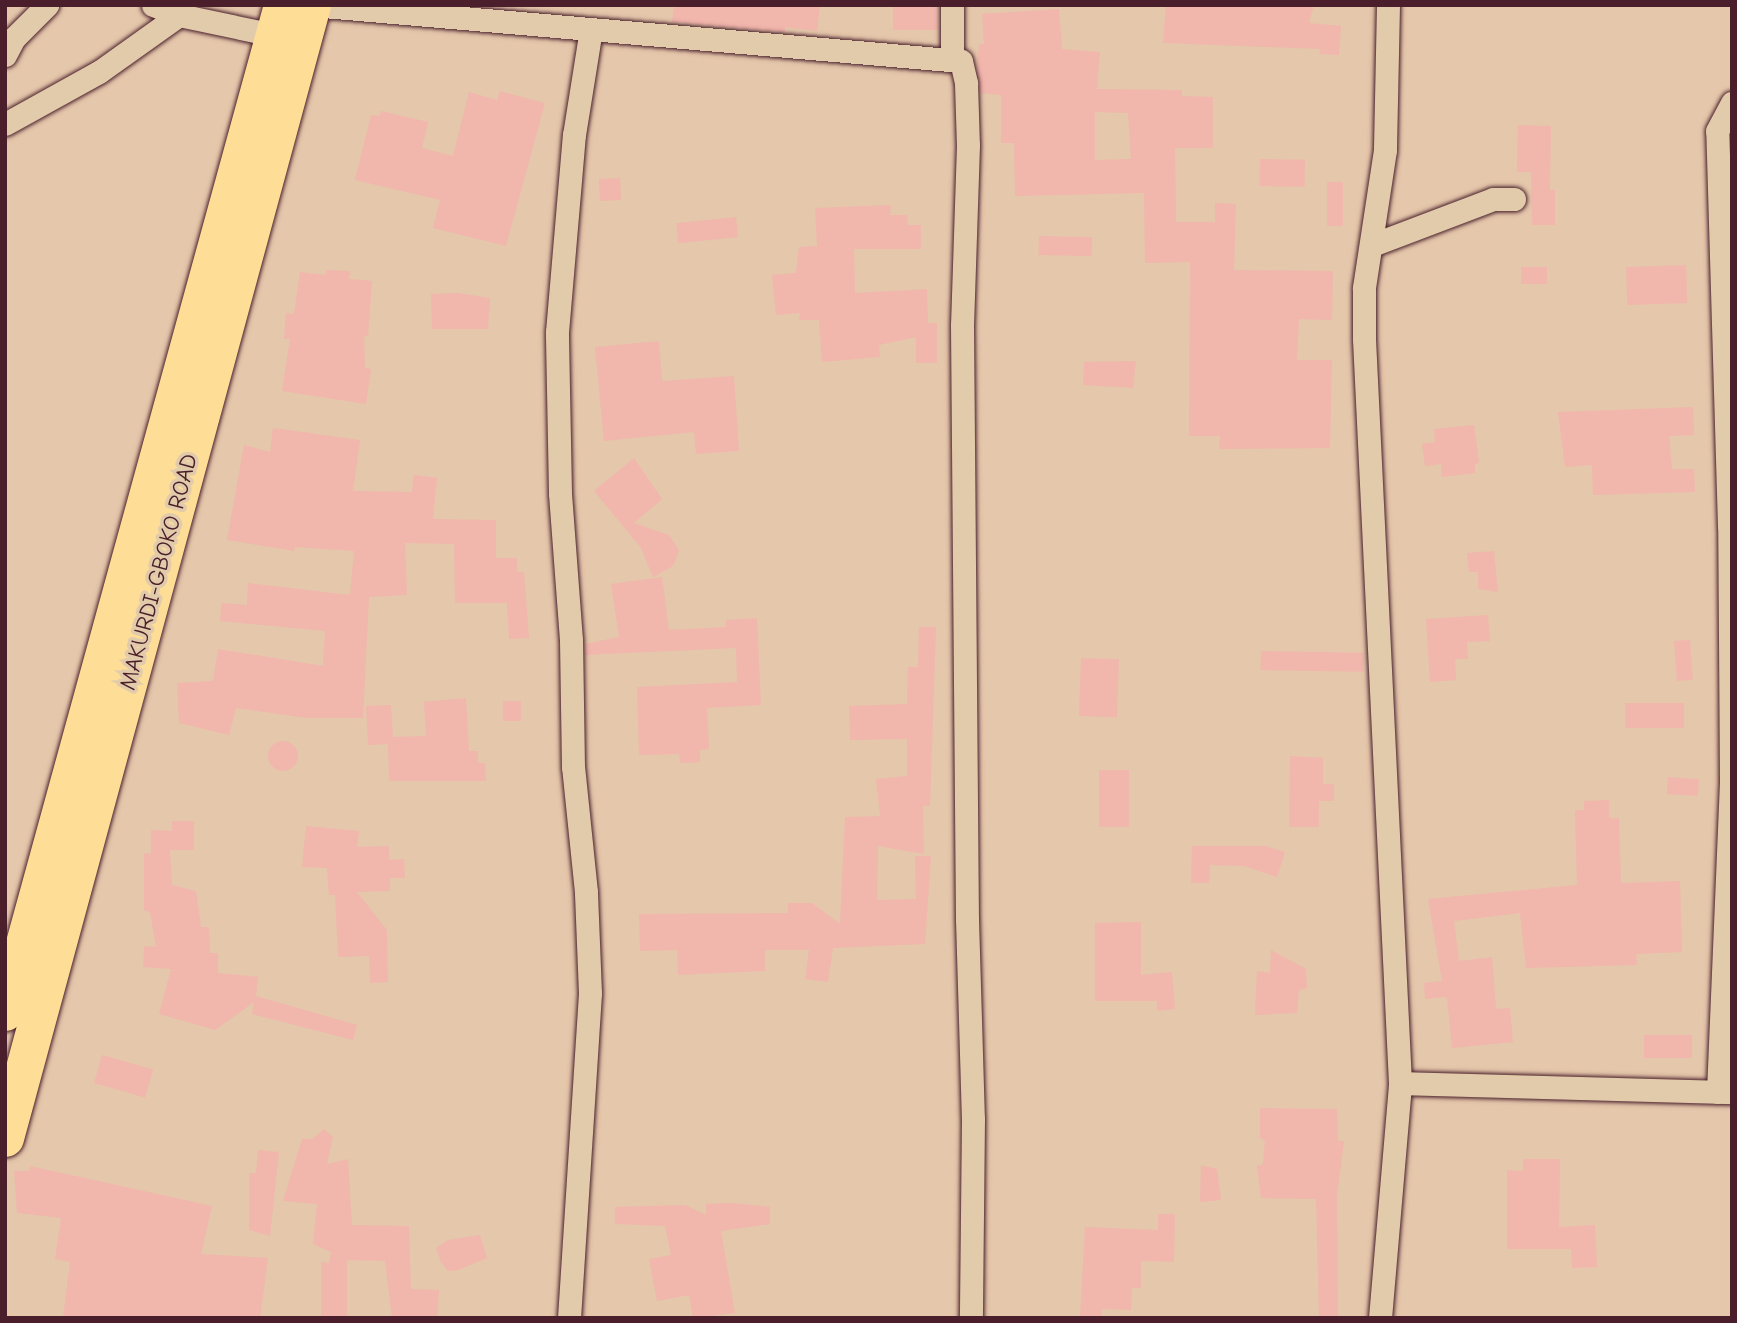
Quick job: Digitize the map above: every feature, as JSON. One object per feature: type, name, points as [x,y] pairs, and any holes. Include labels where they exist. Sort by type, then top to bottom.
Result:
[{"type":"main road","name":"MAKURDI-GBOKO ROAD","points":[[5,1138],[312,5]]},
{"type":"main road","points":[[5,1012],[278,20]]},
{"type":"street","points":[[5,55],[14,38],[47,5]]},
{"type":"street","points":[[153,5],[179,15],[278,20]]},
{"type":"street","points":[[312,5],[952,58],[961,61],[966,83],[968,145],[962,325],[967,919],[973,1119],[971,1318]]},
{"type":"street","points":[[952,5],[952,58]]},
{"type":"street","points":[[1380,1318],[1400,1083],[1364,339],[1364,288],[1385,150],[1388,5]]},
{"type":"street","points":[[5,124],[99,72],[179,15]]},
{"type":"street","points":[[569,1318],[590,993],[559,493],[558,332],[574,135],[591,29]]},
{"type":"street","points":[[1400,1083],[1725,1092],[1731,767],[1729,526],[1717,131],[1732,103]]},
{"type":"street","points":[[1372,245],[1493,199],[1514,199]]},
{"type":"building","points":[[674,5],[820,5],[817,31],[785,27],[785,32],[672,22]]},
{"type":"building","points":[[893,5],[938,5],[938,30],[893,30]]},
{"type":"building","points":[[1166,5],[1314,5],[1309,23],[1341,26],[1339,55],[1319,54],[1320,49],[1163,43]]},
{"type":"building","points":[[1059,9],[1062,49],[1100,52],[1097,89],[1182,90],[1182,96],[1213,97],[1213,148],[1175,148],[1176,222],[1215,222],[1215,203],[1236,204],[1234,270],[1333,271],[1332,320],[1299,319],[1297,360],[1332,360],[1330,448],[1219,449],[1220,436],[1189,436],[1190,262],[1145,263],[1144,193],[1015,196],[1014,143],[1001,143],[1001,95],[980,93],[977,65],[979,44],[984,44],[982,14]],"holes":[[[1095,112],[1128,113],[1131,159],[1095,160]]]},
{"type":"building","points":[[500,91],[545,103],[506,246],[433,228],[440,200],[355,180],[371,115],[379,116],[381,111],[428,122],[422,148],[453,156],[469,92],[497,100]]},
{"type":"building","points":[[1518,125],[1551,126],[1550,190],[1555,190],[1555,225],[1532,225],[1531,172],[1517,172]]},
{"type":"building","points":[[1260,159],[1305,160],[1305,187],[1260,186]]},
{"type":"building","points":[[620,178],[621,200],[600,201],[599,179]]},
{"type":"building","points":[[1327,182],[1343,182],[1343,226],[1327,226]]},
{"type":"building","points":[[891,205],[890,215],[907,215],[908,225],[921,225],[921,249],[854,249],[855,293],[927,289],[928,323],[937,323],[937,363],[916,363],[916,337],[879,345],[880,357],[822,362],[819,320],[799,320],[800,313],[776,315],[772,275],[796,273],[799,247],[817,246],[815,208]]},
{"type":"building","points":[[736,217],[738,237],[678,243],[676,223]]},
{"type":"building","points":[[1039,236],[1092,237],[1092,256],[1039,255]]},
{"type":"building","points":[[1686,265],[1687,303],[1627,305],[1626,267]]},
{"type":"building","points":[[1521,267],[1547,267],[1547,284],[1521,284]]},
{"type":"building","points":[[326,270],[350,271],[349,279],[372,281],[368,336],[364,336],[365,368],[371,369],[366,404],[282,391],[290,339],[284,339],[286,313],[294,314],[300,272],[326,275]]},
{"type":"building","points":[[457,293],[490,298],[488,329],[432,329],[431,294]]},
{"type":"building","points":[[659,341],[662,381],[734,376],[739,451],[696,454],[694,432],[604,441],[595,347]]},
{"type":"building","points":[[1136,361],[1133,388],[1083,385],[1084,362]]},
{"type":"building","points":[[1693,407],[1694,435],[1669,436],[1672,469],[1694,469],[1695,492],[1593,495],[1592,465],[1565,467],[1558,412]]},
{"type":"building","points":[[1474,425],[1479,463],[1475,464],[1475,473],[1442,477],[1441,464],[1425,466],[1422,444],[1435,442],[1434,429]]},
{"type":"building","points":[[273,428],[360,440],[353,491],[412,492],[414,475],[437,478],[433,519],[496,520],[496,558],[517,558],[517,572],[524,572],[529,638],[509,639],[507,603],[455,603],[454,544],[405,543],[407,595],[369,597],[363,718],[307,718],[236,708],[229,735],[179,723],[177,683],[213,681],[218,649],[323,666],[325,631],[220,621],[222,603],[247,605],[248,583],[350,595],[354,551],[295,547],[294,551],[227,540],[244,445],[270,452]]},
{"type":"building","points":[[634,458],[662,499],[634,523],[669,535],[679,550],[673,566],[653,577],[641,548],[594,491]]},
{"type":"building","points":[[1494,551],[1498,592],[1478,589],[1478,572],[1469,572],[1467,553]]},
{"type":"building","points":[[662,577],[669,630],[726,627],[726,620],[757,618],[761,705],[707,708],[709,749],[700,750],[700,762],[680,763],[679,754],[639,755],[637,687],[737,682],[736,648],[585,655],[585,644],[619,637],[611,584]]},
{"type":"building","points":[[1488,615],[1490,641],[1467,642],[1468,659],[1455,659],[1456,680],[1430,682],[1426,619]]},
{"type":"building","points":[[919,627],[936,627],[930,806],[923,806],[924,854],[878,846],[877,900],[916,899],[915,856],[931,856],[925,944],[833,948],[828,982],[805,979],[809,950],[765,950],[765,971],[678,975],[677,950],[640,951],[639,914],[788,913],[788,903],[812,903],[840,924],[845,817],[880,816],[876,779],[907,776],[907,739],[850,740],[849,706],[907,704],[908,667],[918,667]]},
{"type":"building","points":[[1690,640],[1693,680],[1677,681],[1674,641]]},
{"type":"building","points":[[1261,651],[1364,653],[1364,672],[1261,670]]},
{"type":"building","points":[[1081,658],[1119,659],[1117,717],[1079,716]]},
{"type":"building","points":[[466,698],[469,751],[478,751],[478,763],[485,763],[486,781],[389,781],[388,744],[368,745],[366,706],[391,705],[393,737],[426,736],[424,702]]},
{"type":"building","points":[[503,701],[521,701],[521,721],[503,721]]},
{"type":"building","points":[[1625,703],[1684,703],[1684,728],[1625,728]]},
{"type":"building","points":[[283,741],[289,742],[297,750],[297,762],[289,770],[283,771],[277,770],[269,762],[268,756],[269,750],[277,742]]},
{"type":"building","points":[[1290,756],[1323,758],[1323,784],[1334,784],[1334,801],[1319,801],[1319,827],[1289,827]]},
{"type":"building","points":[[1099,770],[1129,770],[1129,827],[1099,827]]},
{"type":"building","points":[[1668,777],[1699,779],[1698,796],[1667,794]]},
{"type":"building","points":[[1609,800],[1609,818],[1619,818],[1621,883],[1680,881],[1682,952],[1636,954],[1637,965],[1526,968],[1520,913],[1454,921],[1459,961],[1492,957],[1496,1009],[1510,1008],[1513,1042],[1452,1048],[1447,997],[1425,999],[1424,983],[1442,981],[1428,899],[1577,885],[1575,810],[1584,810],[1584,801]]},
{"type":"building","points":[[172,821],[194,821],[194,850],[170,850],[172,885],[196,891],[201,927],[209,927],[210,953],[218,953],[218,973],[258,977],[256,996],[357,1025],[353,1040],[252,1014],[254,1002],[215,1030],[159,1014],[171,969],[143,967],[144,946],[156,947],[150,912],[144,910],[144,854],[151,853],[151,830],[172,831]]},
{"type":"building","points":[[306,826],[359,831],[357,847],[389,846],[389,860],[404,859],[405,878],[390,878],[390,891],[357,892],[387,930],[388,982],[370,983],[369,956],[338,957],[335,895],[329,895],[327,868],[302,867]]},
{"type":"building","points":[[1192,846],[1266,846],[1285,852],[1277,877],[1244,866],[1210,865],[1209,883],[1191,883]]},
{"type":"building","points":[[1141,922],[1141,975],[1172,972],[1175,1009],[1157,1011],[1157,1001],[1095,1001],[1095,923]]},
{"type":"building","points":[[1271,950],[1306,969],[1307,988],[1299,990],[1297,1013],[1255,1015],[1257,971],[1270,973]]},
{"type":"building","points":[[1644,1035],[1692,1035],[1692,1058],[1644,1058]]},
{"type":"building","points":[[102,1055],[153,1070],[145,1097],[94,1083]]},
{"type":"building","points":[[1260,1108],[1337,1109],[1338,1141],[1344,1141],[1337,1195],[1338,1318],[1319,1318],[1316,1199],[1261,1198],[1257,1166],[1263,1164],[1265,1141],[1260,1138]]},
{"type":"building","points":[[324,1129],[333,1137],[327,1164],[348,1159],[352,1225],[409,1226],[411,1289],[439,1290],[437,1318],[392,1318],[385,1261],[347,1260],[347,1318],[321,1318],[321,1262],[329,1263],[331,1252],[313,1244],[317,1204],[283,1201],[302,1139],[312,1139]]},
{"type":"building","points":[[258,1150],[279,1152],[270,1236],[249,1230],[249,1173],[256,1173]]},
{"type":"building","points":[[1523,1159],[1560,1159],[1559,1227],[1595,1225],[1597,1267],[1572,1268],[1571,1249],[1507,1249],[1507,1170],[1523,1171]]},
{"type":"building","points":[[1201,1165],[1217,1169],[1221,1200],[1200,1202]]},
{"type":"building","points":[[30,1166],[212,1206],[201,1254],[268,1258],[260,1318],[63,1318],[70,1262],[55,1259],[61,1218],[17,1213],[14,1171],[29,1171]]},
{"type":"building","points":[[733,1203],[770,1207],[770,1224],[721,1231],[735,1313],[693,1318],[689,1295],[657,1301],[649,1259],[671,1255],[665,1226],[615,1224],[615,1207],[685,1205],[706,1215],[706,1204]]},
{"type":"building","points":[[1158,1214],[1175,1214],[1174,1262],[1141,1261],[1141,1288],[1132,1288],[1131,1310],[1102,1309],[1101,1318],[1080,1318],[1085,1227],[1158,1230]]},
{"type":"building","points":[[480,1235],[487,1258],[458,1270],[448,1271],[436,1248],[448,1240]]}]
